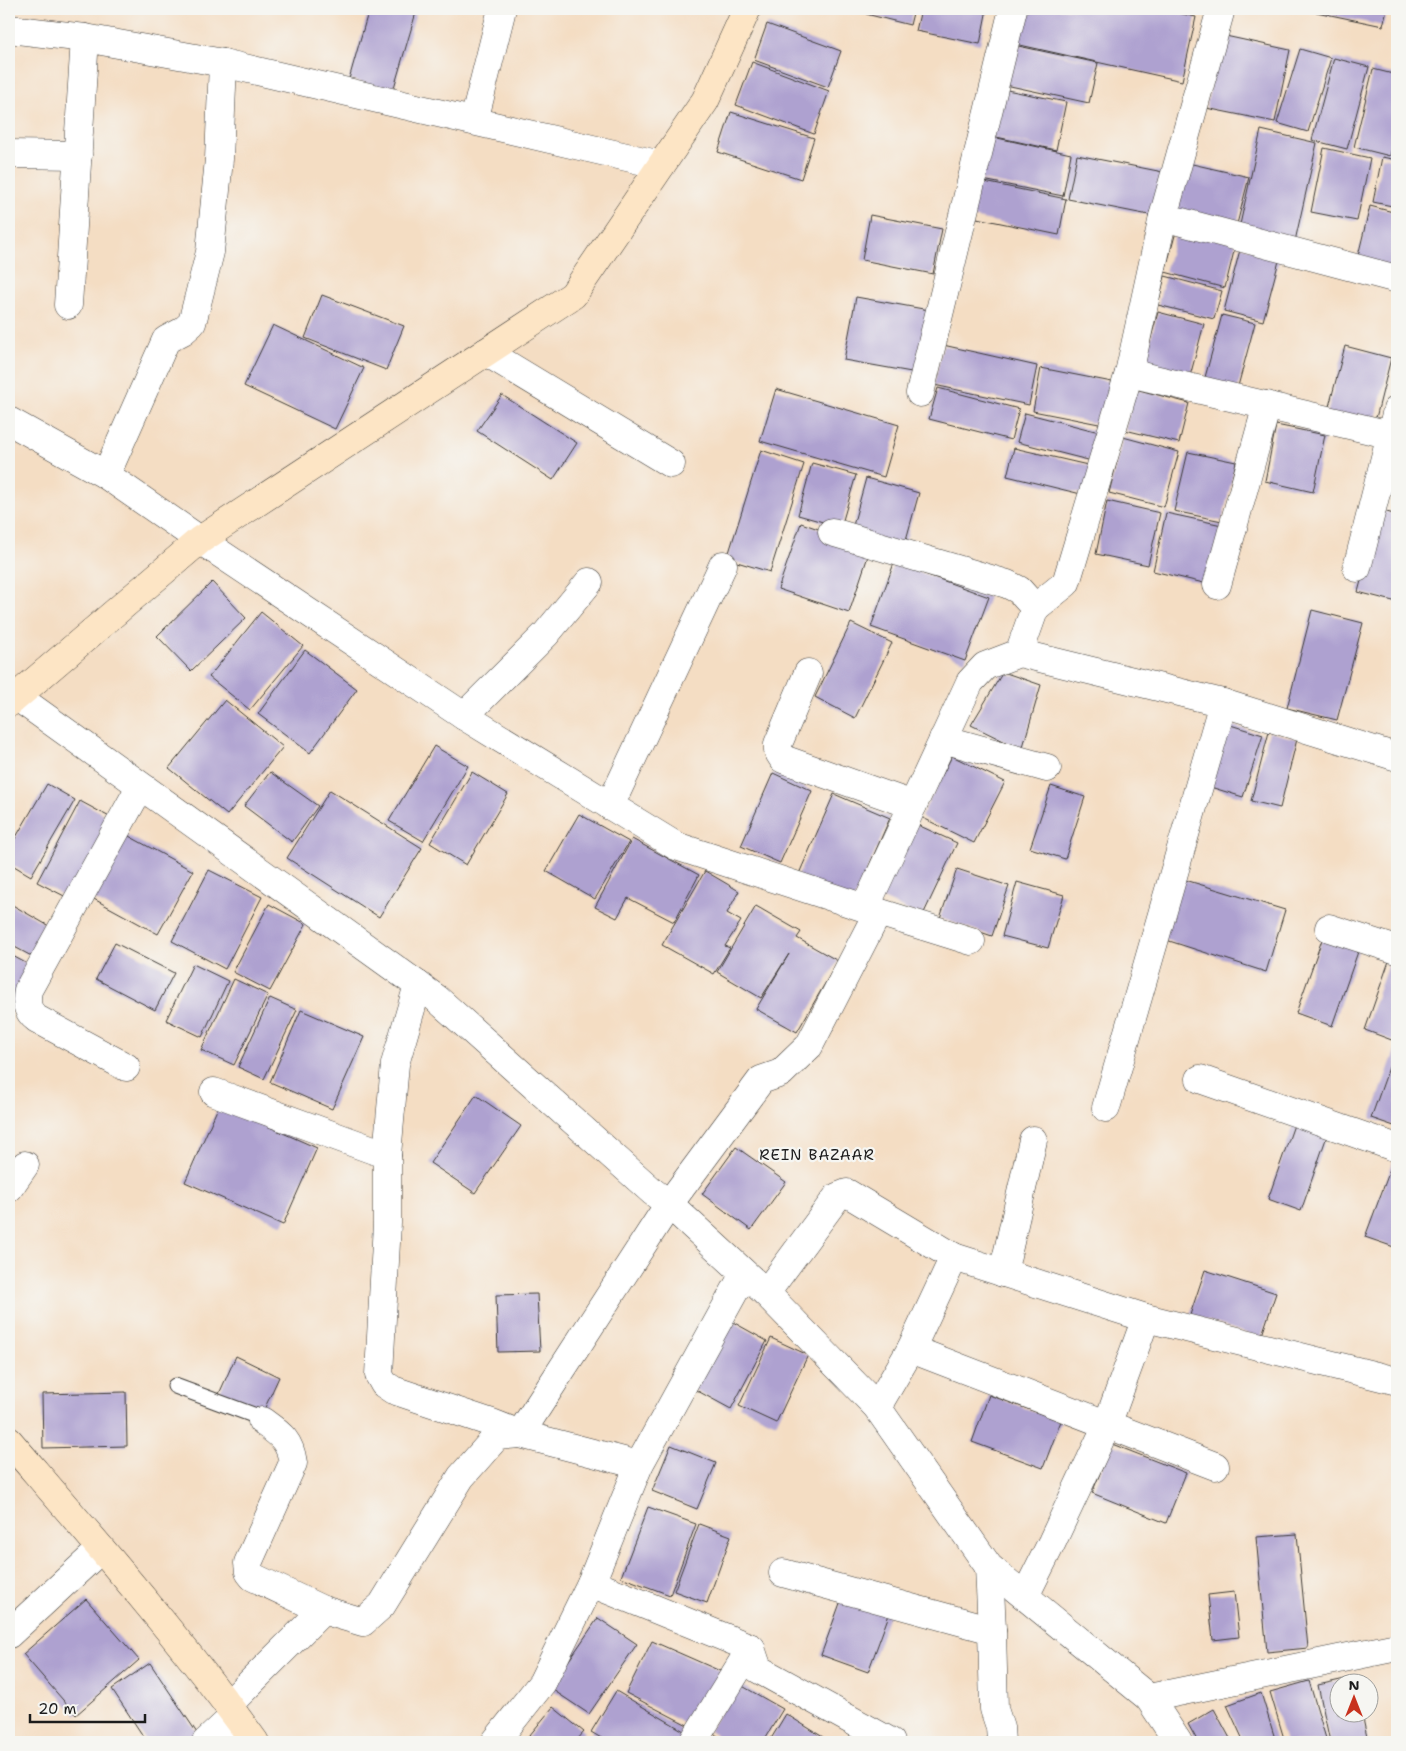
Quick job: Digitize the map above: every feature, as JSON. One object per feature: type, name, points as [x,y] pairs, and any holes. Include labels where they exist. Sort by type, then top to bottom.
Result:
[{"type":"main road","points":[[11,697],[200,540],[573,295],[705,101],[747,9]]},
{"type":"main road","points":[[9,1441],[101,1549],[232,1710],[255,1742]]},
{"type":"street","points":[[920,394],[1013,9]]},
{"type":"street","points":[[1019,652],[1035,608],[1066,583],[1129,372],[1163,217],[1221,9]]},
{"type":"street","points":[[474,121],[501,13]]},
{"type":"street","points":[[9,29],[85,38],[223,64],[662,165]]},
{"type":"street","points":[[68,305],[85,38]]},
{"type":"street","points":[[106,475],[166,340],[183,331],[192,323],[210,252],[219,159],[223,64]]},
{"type":"street","points":[[9,154],[78,155]]},
{"type":"street","points":[[1163,217],[1397,279]]},
{"type":"street","points":[[486,352],[671,464]]},
{"type":"street","points":[[1129,372],[1267,406],[1394,422],[1357,568]]},
{"type":"street","points":[[1217,585],[1267,406]]},
{"type":"street","points":[[9,421],[106,475],[464,716],[676,846],[970,941]]},
{"type":"street","points":[[832,532],[1007,584],[1019,590],[1035,608]]},
{"type":"street","points":[[610,806],[723,565]]},
{"type":"street","points":[[464,716],[546,634],[589,582]]},
{"type":"street","points":[[520,1434],[669,1204],[761,1080],[781,1073],[809,1046],[871,910],[913,804],[943,739],[970,682],[985,666],[1019,652],[1223,702],[1397,757]]},
{"type":"street","points":[[808,673],[778,744],[778,751],[783,759],[913,804]]},
{"type":"street","points":[[11,697],[436,998],[669,1204],[766,1293],[878,1407],[989,1566],[1149,1698],[1178,1742]]},
{"type":"street","points":[[1106,1108],[1223,702]]},
{"type":"street","points":[[943,739],[1046,768]]},
{"type":"street","points":[[126,1067],[31,1015],[26,1000],[28,990],[140,787]]},
{"type":"street","points":[[1329,928],[1397,950]]},
{"type":"street","points":[[418,985],[395,1064],[386,1155],[386,1223],[379,1375],[384,1384],[393,1390],[520,1434],[639,1465]]},
{"type":"street","points":[[1200,1079],[1397,1148]]},
{"type":"street","points":[[214,1092],[386,1155]]},
{"type":"street","points":[[1003,1273],[1033,1140]]},
{"type":"street","points":[[9,1188],[25,1165]]},
{"type":"street","points":[[766,1293],[837,1197],[847,1193],[954,1257],[1146,1318],[1397,1381]]},
{"type":"street","points":[[878,1407],[911,1349],[954,1257]]},
{"type":"street","points":[[495,1742],[542,1683],[591,1583],[639,1465],[744,1274]]},
{"type":"street","points":[[1025,1596],[1107,1425],[1146,1318]]},
{"type":"street","points":[[911,1349],[1215,1466]]},
{"type":"street","points":[[262,1421],[283,1436],[292,1452],[293,1463],[248,1563],[249,1572],[253,1577],[323,1610],[363,1622],[382,1605],[461,1477],[486,1446],[497,1436],[520,1434]]},
{"type":"street","points":[[9,1634],[101,1549]]},
{"type":"street","points":[[989,1566],[994,1709],[1000,1727],[1001,1742]]},
{"type":"street","points":[[782,1573],[992,1630]]},
{"type":"street","points":[[591,1583],[751,1648],[758,1668],[891,1742]]},
{"type":"street","points":[[206,1742],[232,1710],[323,1610]]},
{"type":"street","points":[[693,1742],[751,1648]]},
{"type":"street","points":[[1149,1698],[1397,1648]]},
{"type":"lane","points":[[175,1386],[256,1416],[262,1421]]},
{"type":"building","points":[[369,9],[417,9],[393,91],[349,79]]},
{"type":"building","points":[[867,9],[914,9],[910,25],[866,14]]},
{"type":"building","points":[[921,9],[987,9],[980,44],[916,31]]},
{"type":"building","points":[[1019,9],[1160,9],[1196,17],[1182,81],[1011,43]]},
{"type":"building","points":[[1302,9],[1387,9],[1383,26]]},
{"type":"building","points":[[767,24],[841,51],[828,87],[754,60]]},
{"type":"building","points":[[1221,35],[1290,50],[1275,122],[1206,108]]},
{"type":"building","points":[[1009,44],[1098,63],[1089,103],[1001,84]]},
{"type":"building","points":[[1300,49],[1331,58],[1308,132],[1277,123]]},
{"type":"building","points":[[1334,58],[1369,67],[1347,149],[1312,140]]},
{"type":"building","points":[[752,62],[829,91],[814,134],[736,105]]},
{"type":"building","points":[[1373,69],[1397,75],[1397,126],[1390,156],[1354,147]]},
{"type":"building","points":[[997,88],[1066,102],[1056,150],[987,135]]},
{"type":"building","points":[[731,112],[814,138],[801,179],[718,152]]},
{"type":"building","points":[[1261,130],[1317,143],[1295,241],[1239,229]]},
{"type":"building","points":[[988,136],[1071,154],[1063,196],[978,179]]},
{"type":"building","points":[[1324,148],[1370,158],[1357,221],[1311,212]]},
{"type":"building","points":[[1077,155],[1163,172],[1154,216],[1068,199]]},
{"type":"building","points":[[1382,157],[1397,160],[1397,207],[1373,202]]},
{"type":"building","points":[[1188,163],[1249,177],[1235,232],[1176,217]]},
{"type":"building","points":[[975,180],[1066,199],[1059,235],[967,216]]},
{"type":"building","points":[[1370,206],[1397,213],[1397,270],[1357,260]]},
{"type":"building","points":[[870,215],[942,229],[933,274],[862,260]]},
{"type":"building","points":[[1177,228],[1236,243],[1225,288],[1165,272]]},
{"type":"building","points":[[1241,246],[1280,257],[1263,321],[1224,311]]},
{"type":"building","points":[[1165,276],[1222,291],[1214,319],[1158,305]]},
{"type":"building","points":[[322,295],[404,326],[386,370],[305,338]]},
{"type":"building","points":[[856,297],[929,310],[917,373],[844,360]]},
{"type":"building","points":[[1158,312],[1204,324],[1189,380],[1143,368]]},
{"type":"building","points":[[1222,315],[1255,323],[1237,390],[1204,381]]},
{"type":"building","points":[[273,325],[364,368],[335,429],[244,386]]},
{"type":"building","points":[[943,345],[1037,366],[1029,405],[934,385]]},
{"type":"building","points":[[1345,346],[1391,358],[1374,426],[1327,414]]},
{"type":"building","points":[[1041,368],[1117,383],[1109,426],[1033,411]]},
{"type":"building","points":[[938,388],[1019,409],[1011,440],[929,419]]},
{"type":"building","points":[[776,389],[899,425],[884,477],[760,441]]},
{"type":"building","points":[[1135,389],[1189,403],[1179,443],[1125,430]]},
{"type":"building","points":[[502,395],[577,443],[553,480],[477,431]]},
{"type":"building","points":[[1025,413],[1103,433],[1096,462],[1017,442]]},
{"type":"building","points":[[1276,425],[1325,435],[1313,492],[1265,481]]},
{"type":"building","points":[[1123,437],[1179,452],[1164,507],[1109,493]]},
{"type":"building","points":[[1014,448],[1092,466],[1085,495],[1007,476]]},
{"type":"building","points":[[761,450],[804,464],[770,572],[727,559]]},
{"type":"building","points":[[1188,452],[1236,462],[1222,521],[1174,511]]},
{"type":"building","points":[[812,463],[856,475],[841,527],[798,515]]},
{"type":"building","points":[[866,478],[919,493],[904,547],[851,533]]},
{"type":"building","points":[[1107,501],[1160,513],[1148,565],[1096,554]]},
{"type":"building","points":[[1380,510],[1397,515],[1397,602],[1358,592]]},
{"type":"building","points":[[1166,513],[1222,525],[1208,584],[1153,571]]},
{"type":"building","points":[[801,523],[871,547],[849,613],[778,589]]},
{"type":"building","points":[[894,563],[989,597],[965,661],[871,627]]},
{"type":"building","points":[[212,582],[246,618],[191,671],[157,636]]},
{"type":"building","points":[[1312,610],[1363,623],[1337,720],[1287,708]]},
{"type":"building","points":[[261,612],[303,646],[250,710],[209,677]]},
{"type":"building","points":[[851,623],[892,643],[855,718],[815,697]]},
{"type":"building","points":[[305,650],[357,689],[310,753],[258,714]]},
{"type":"building","points":[[1003,672],[1041,685],[1022,750],[971,725]]},
{"type":"building","points":[[225,700],[283,747],[227,815],[169,768]]},
{"type":"building","points":[[1227,724],[1263,735],[1243,797],[1207,786]]},
{"type":"building","points":[[1269,732],[1297,739],[1280,808],[1251,801]]},
{"type":"building","points":[[434,746],[468,766],[423,841],[389,821]]},
{"type":"building","points":[[952,756],[1005,782],[974,843],[921,817]]},
{"type":"building","points":[[270,772],[318,806],[292,842],[244,806]]},
{"type":"building","points":[[472,772],[508,794],[466,865],[430,843]]},
{"type":"building","points":[[773,773],[812,791],[780,863],[741,846]]},
{"type":"building","points":[[47,784],[75,800],[31,876],[9,863],[9,849]]},
{"type":"building","points":[[1051,786],[1085,797],[1065,859],[1030,848]]},
{"type":"building","points":[[330,790],[422,848],[379,917],[287,858]]},
{"type":"building","points":[[834,794],[890,818],[854,900],[798,876]]},
{"type":"building","points":[[80,801],[115,820],[72,900],[37,882]]},
{"type":"building","points":[[579,814],[629,842],[595,899],[546,871]]},
{"type":"building","points":[[907,820],[957,843],[922,917],[872,894]]},
{"type":"building","points":[[127,835],[193,871],[158,934],[92,898]]},
{"type":"building","points":[[632,839],[699,875],[674,922],[628,898],[617,918],[595,907]]},
{"type":"building","points":[[957,869],[1009,886],[992,936],[940,918]]},
{"type":"building","points":[[209,870],[262,897],[225,969],[172,941]]},
{"type":"building","points":[[705,871],[739,891],[727,913],[741,921],[725,946],[730,948],[714,974],[662,945]]},
{"type":"building","points":[[1182,879],[1285,910],[1266,972],[1163,939]]},
{"type":"building","points":[[1017,882],[1064,895],[1048,948],[1002,936]]},
{"type":"building","points":[[9,903],[54,929],[37,959],[9,944]]},
{"type":"building","points":[[269,904],[306,924],[270,991],[233,972]]},
{"type":"building","points":[[756,906],[801,932],[797,938],[838,961],[797,1032],[756,1009],[789,954],[761,998],[717,972]]},
{"type":"building","points":[[1324,934],[1360,946],[1332,1026],[1296,1013]]},
{"type":"building","points":[[115,943],[174,973],[155,1010],[96,979]]},
{"type":"building","points":[[9,954],[35,968],[9,1015]]},
{"type":"building","points":[[1389,961],[1397,964],[1397,1042],[1365,1030]]},
{"type":"building","points":[[193,964],[228,981],[202,1037],[166,1020]]},
{"type":"building","points":[[234,979],[268,995],[234,1065],[201,1050]]},
{"type":"building","points":[[270,998],[297,1010],[264,1079],[238,1067]]},
{"type":"building","points":[[301,1010],[364,1037],[332,1109],[270,1082]]},
{"type":"building","points":[[1397,1045],[1397,1127],[1371,1118]]},
{"type":"building","points":[[476,1095],[521,1126],[475,1193],[430,1163]]},
{"type":"building","points":[[219,1105],[317,1148],[283,1225],[185,1182]]},
{"type":"building","points":[[1295,1122],[1328,1133],[1301,1211],[1268,1199]]},
{"type":"building","points":[[736,1147],[786,1182],[751,1230],[702,1194]]},
{"type":"building","points":[[1396,1154],[1397,1240],[1394,1247],[1365,1237]]},
{"type":"building","points":[[1205,1270],[1276,1293],[1261,1338],[1190,1315]]},
{"type":"building","points":[[537,1294],[540,1351],[498,1352],[496,1295]]},
{"type":"building","points":[[731,1321],[767,1341],[731,1409],[694,1389]]},
{"type":"building","points":[[771,1338],[808,1355],[776,1423],[739,1406]]},
{"type":"building","points":[[236,1356],[279,1377],[262,1414],[219,1394]]},
{"type":"building","points":[[126,1392],[127,1446],[43,1448],[42,1394]]},
{"type":"building","points":[[989,1395],[1061,1421],[1043,1468],[972,1442]]},
{"type":"building","points":[[1112,1444],[1186,1473],[1166,1523],[1092,1493]]},
{"type":"building","points":[[671,1445],[716,1463],[697,1509],[652,1491]]},
{"type":"building","points":[[648,1507],[696,1524],[670,1595],[621,1577]]},
{"type":"building","points":[[699,1524],[731,1536],[707,1603],[674,1591]]},
{"type":"building","points":[[1297,1534],[1308,1648],[1267,1652],[1256,1537]]},
{"type":"building","points":[[1234,1592],[1239,1637],[1213,1640],[1208,1595]]},
{"type":"building","points":[[843,1595],[890,1612],[868,1672],[821,1655]]},
{"type":"building","points":[[86,1599],[139,1660],[76,1715],[23,1654]]},
{"type":"building","points":[[598,1618],[637,1644],[589,1714],[550,1688]]},
{"type":"building","points":[[652,1641],[727,1674],[699,1731],[626,1693]]},
{"type":"building","points":[[150,1663],[199,1736],[190,1742],[147,1742],[112,1689]]},
{"type":"building","points":[[1309,1681],[1327,1742],[1285,1742],[1270,1692]]},
{"type":"building","points":[[737,1683],[783,1709],[763,1742],[728,1742],[709,1731]]},
{"type":"building","points":[[1328,1683],[1328,1724],[1364,1724],[1368,1742],[1330,1742],[1318,1685]]},
{"type":"building","points":[[616,1691],[689,1734],[684,1742],[608,1742],[591,1732]]},
{"type":"building","points":[[1261,1693],[1276,1742],[1244,1742],[1227,1705]]},
{"type":"building","points":[[553,1707],[584,1732],[575,1742],[524,1742]]},
{"type":"building","points":[[1214,1709],[1232,1742],[1198,1742],[1188,1724]]},
{"type":"building","points":[[786,1714],[826,1739],[824,1742],[769,1742]]},
{"type":"district","name":"REIN BAZAAR","points":[[817,1155]]}]
